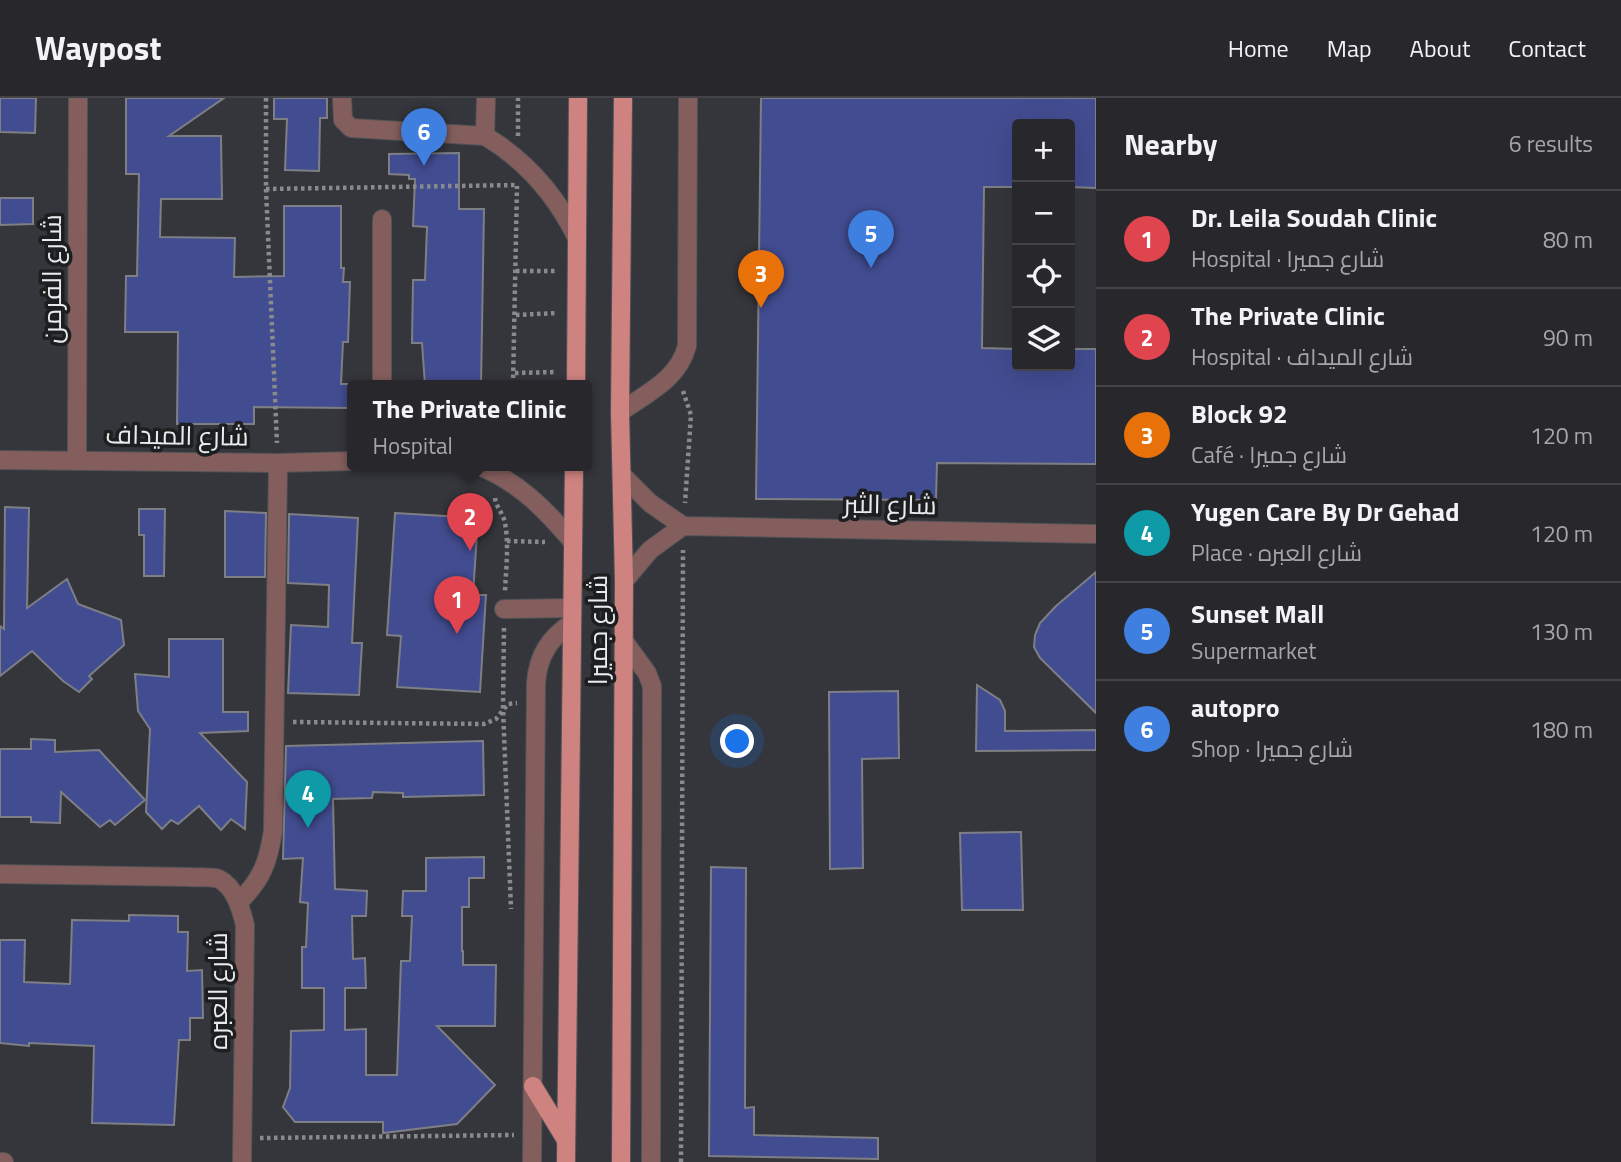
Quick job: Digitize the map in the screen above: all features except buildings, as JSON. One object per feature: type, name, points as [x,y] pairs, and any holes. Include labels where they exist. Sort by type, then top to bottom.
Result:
[{"type":"main road","points":[[574,379],[578,98]]},
{"type":"main road","name":"شارع جميرا","points":[[621,1162],[624,581],[620,412],[623,98]]},
{"type":"main road","name":"شارع جميرا","points":[[566,1162],[574,471]]},
{"type":"main road","points":[[533,1086],[566,1140]]},
{"type":"street","name":"شارع الفرمن","points":[[77,460],[78,98]]},
{"type":"street","points":[[342,98],[343,120],[351,128],[485,136],[503,147],[539,178],[554,197],[577,238]]},
{"type":"street","points":[[485,136],[486,98]]},
{"type":"street","points":[[620,412],[675,373],[683,361],[687,346],[688,98]]},
{"type":"street","points":[[382,219],[382,380]]},
{"type":"street","name":"شارع الميداف","points":[[0,460],[347,461]]},
{"type":"street","points":[[239,902],[257,883],[266,866],[273,831],[278,463]]},
{"type":"street","points":[[491,471],[517,485],[540,503],[573,542]]},
{"type":"street","points":[[622,475],[650,503],[683,526],[650,550],[624,581]]},
{"type":"street","name":"شارع الثبر","points":[[683,526],[1096,534]]},
{"type":"street","points":[[504,609],[572,616]]},
{"type":"street","points":[[532,1162],[537,668],[549,642],[572,616]]},
{"type":"street","points":[[623,640],[647,673],[652,686],[653,704],[651,1162]]},
{"type":"street","name":"شارع العبره","points":[[0,874],[218,879],[239,902],[245,925],[242,1162]]},
{"type":"path","points":[[266,98],[265,190],[278,463]]},
{"type":"path","points":[[514,380],[518,98]]},
{"type":"path","points":[[265,190],[517,185]]},
{"type":"path","points":[[516,271],[577,271]]},
{"type":"path","points":[[516,315],[576,313]]},
{"type":"path","points":[[515,373],[574,379]]},
{"type":"path","points":[[675,373],[691,415],[683,526],[681,1162]]},
{"type":"path","points":[[486,471],[496,504],[504,518],[507,541],[503,708],[511,920]]},
{"type":"path","points":[[507,541],[573,542]]},
{"type":"path","points":[[275,721],[484,724],[496,719],[503,708],[514,703],[535,704]]},
{"type":"path","points":[[242,1139],[516,1135],[516,1122]]},
{"type":"place","name":"autopro","points":[[424,166]]},
{"type":"place","name":"Sunset Mall","points":[[871,268]]},
{"type":"place","name":"Block 92","points":[[761,308]]},
{"type":"place","name":"The Private Clinic","points":[[470,551]]},
{"type":"place","name":"Dr. Leila Soudah Clinic","points":[[457,634]]},
{"type":"place","name":"Yugen Care By Dr Gehad","points":[[308,828]]}]
